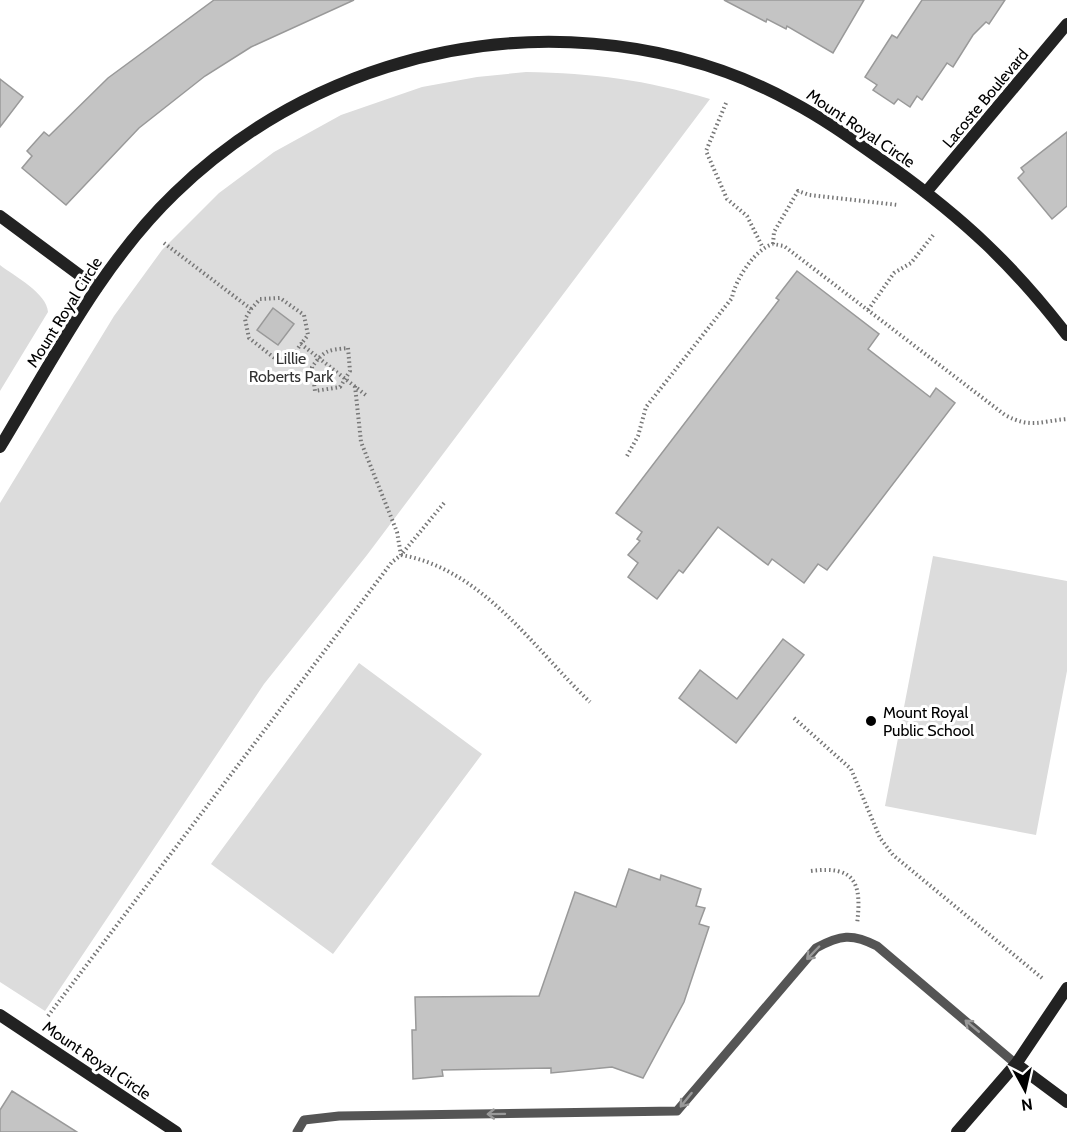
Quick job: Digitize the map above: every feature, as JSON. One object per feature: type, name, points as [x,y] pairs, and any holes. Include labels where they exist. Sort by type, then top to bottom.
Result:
[{"type":"street","name":"Lacoste Boulevard","points":[[927,191],[1067,24]]},
{"type":"street","name":"Mount Royal Circle","points":[[0,447],[108,270],[174,194],[232,145],[275,116],[312,96],[367,73],[411,59],[489,45],[563,42],[630,47],[716,69],[790,100],[841,130],[927,191],[980,236],[1027,284],[1067,335]]},
{"type":"street","points":[[0,216],[97,288]]},
{"type":"street","points":[[957,1132],[1016,1064],[1067,988]]},
{"type":"street","name":"Mount Royal Circle","points":[[0,1015],[176,1132]]},
{"type":"street","points":[[1016,1064],[1067,1102]]},
{"type":"lane","points":[[297,1132],[304,1120],[339,1116],[677,1111],[816,948],[836,938],[856,937],[877,946],[1016,1064]]},
{"type":"path","points":[[726,103],[706,151],[727,199],[747,216],[763,248]]},
{"type":"path","points":[[773,244],[774,232],[798,191],[809,195],[898,206]]},
{"type":"path","points":[[868,310],[894,273],[911,263],[934,234]]},
{"type":"path","points":[[164,243],[251,309]]},
{"type":"path","points":[[627,456],[638,436],[646,407],[732,298],[734,286],[763,248],[773,244],[784,246],[1005,415],[1017,422],[1033,425],[1067,419]]},
{"type":"path","points":[[280,298],[304,315],[308,335],[301,344],[291,358],[277,360],[249,338],[245,319],[260,299],[280,298]]},
{"type":"path","points":[[301,344],[367,396]]},
{"type":"path","points":[[348,348],[350,371],[345,379],[339,387],[315,391],[312,367],[326,351],[348,348]]},
{"type":"path","points":[[355,386],[361,442],[397,531],[401,555]]},
{"type":"path","points":[[48,1016],[385,571],[444,503]]},
{"type":"path","points":[[401,555],[419,558],[454,576],[500,609],[520,626],[560,674],[590,702]]},
{"type":"path","points":[[794,718],[851,769],[880,838],[893,855],[1042,978]]},
{"type":"path","points":[[811,871],[833,868],[844,872],[855,883],[860,898],[856,937]]},
{"type":"green space","name":"Lillie Roberts Park","points":[[526,72],[619,79],[710,99],[367,555],[264,684],[45,1011],[0,982],[0,503],[114,316],[162,250],[219,193],[274,152],[341,115],[422,87],[477,77]]},
{"type":"green space","points":[[0,265],[36,292],[42,298],[48,312],[0,391]]},
{"type":"green space","points":[[933,556],[1067,581],[1067,671],[1036,835],[885,806]]},
{"type":"green space","points":[[359,663],[482,754],[333,954],[211,864]]},
{"type":"building","points":[[214,0],[354,0],[251,47],[205,76],[139,128],[66,205],[22,168],[32,156],[27,151],[44,132],[49,136],[108,78]]},
{"type":"building","points":[[724,0],[864,0],[833,53],[787,26],[786,29],[767,19],[766,22]]},
{"type":"building","points":[[922,0],[1005,0],[989,24],[986,22],[973,35],[953,67],[947,63],[922,100],[917,96],[910,107],[898,99],[894,104],[873,90],[877,85],[865,77],[892,35],[897,38]]},
{"type":"building","points":[[0,79],[23,97],[0,127]]},
{"type":"building","points":[[1067,132],[1067,206],[1052,219],[1018,178],[1024,172],[1021,168]]},
{"type":"building","points":[[797,271],[879,334],[868,349],[930,397],[936,388],[955,403],[827,570],[818,564],[804,583],[772,559],[768,565],[718,527],[683,573],[679,570],[657,599],[628,577],[638,563],[628,555],[640,541],[637,539],[642,532],[616,513],[779,300],[776,298]]},
{"type":"building","points":[[273,308],[294,324],[278,345],[257,330]]},
{"type":"building","points":[[783,639],[804,655],[736,743],[679,698],[700,670],[737,699]]},
{"type":"building","points":[[629,869],[660,880],[661,875],[701,889],[696,906],[705,908],[699,924],[709,927],[684,1002],[643,1078],[612,1067],[551,1073],[551,1068],[442,1070],[443,1076],[413,1079],[412,1030],[416,1030],[415,997],[539,996],[575,892],[616,907]]},
{"type":"building","points":[[12,1091],[77,1132],[0,1132],[0,1110]]},
{"type":"place","name":"Mount Royal Public School","points":[[871,721]]}]
